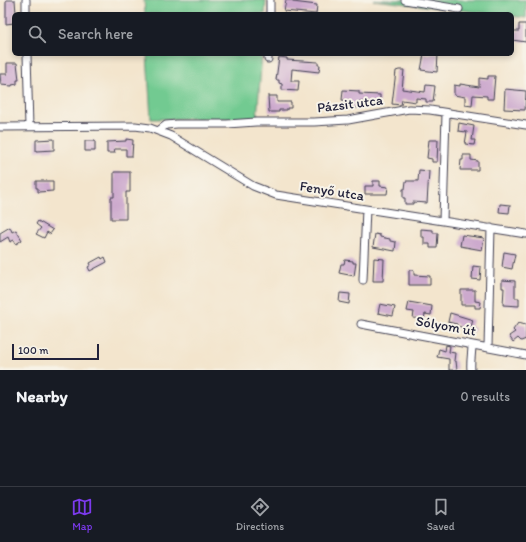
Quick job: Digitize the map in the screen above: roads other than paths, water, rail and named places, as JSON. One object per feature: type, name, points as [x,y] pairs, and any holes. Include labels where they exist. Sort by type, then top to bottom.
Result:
[{"type":"street","points":[[26,0],[26,12]]},
{"type":"street","points":[[270,0],[270,12]]},
{"type":"street","points":[[405,0],[459,9]]},
{"type":"street","points":[[27,56],[28,127]]},
{"type":"street","name":"Pázsit utca","points":[[158,131],[166,125],[171,124],[227,124],[348,120],[409,109],[446,113],[526,126]]},
{"type":"street","points":[[443,221],[446,113]]},
{"type":"street","name":"Fenyő utca","points":[[0,127],[135,126],[150,128],[171,136],[245,181],[268,192],[285,197],[526,234]]},
{"type":"street","points":[[363,280],[366,209]]},
{"type":"street","points":[[488,347],[491,228]]},
{"type":"street","name":"Sólyom út","points":[[361,324],[526,355]]},
{"type":"street","points":[[471,370],[472,344]]}]
